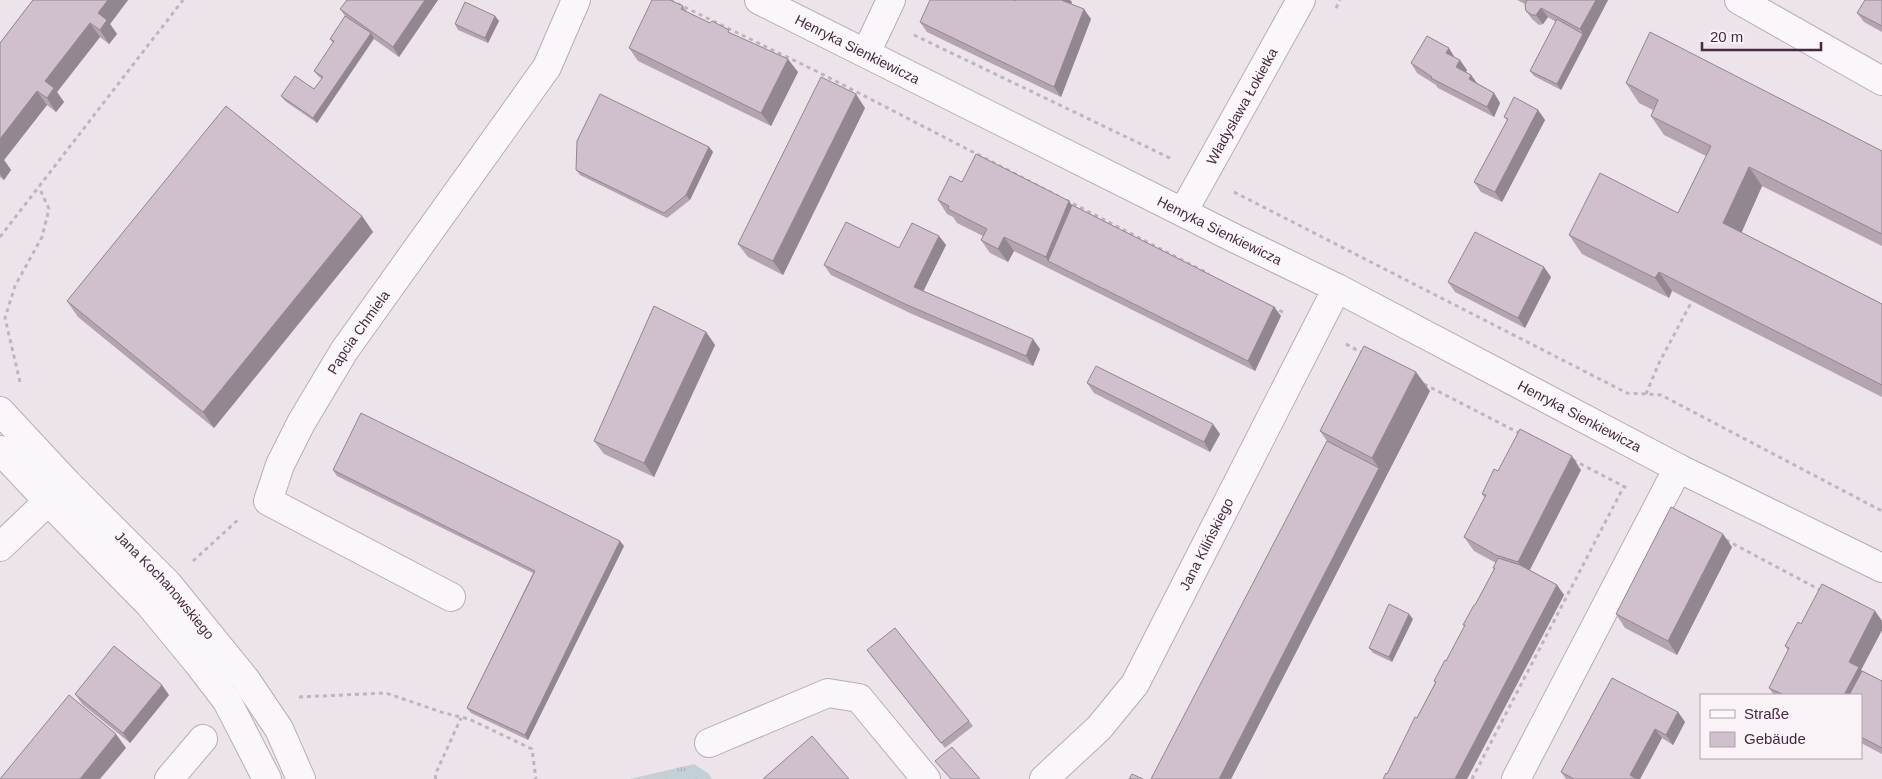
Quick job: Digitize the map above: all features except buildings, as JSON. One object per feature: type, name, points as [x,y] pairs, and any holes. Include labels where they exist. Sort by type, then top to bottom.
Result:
[{"type":"street","name":"Papcia Chmiela","points":[[451,597],[268,501],[280,465],[301,422],[344,351],[546,67],[576,0]]},
{"type":"street","name":"Henryka Sienkiewicza","points":[[759,0],[1337,288],[1678,468],[1882,568]]},
{"type":"street","name":"Władysława Łokietka","points":[[1182,212],[1301,0]]},
{"type":"street","points":[[1738,0],[1775,8],[1882,81]]},
{"type":"street","points":[[866,52],[886,10]]},
{"type":"street","name":"Jana Kilińskiego","points":[[1044,779],[1099,728],[1135,684],[1337,288]]},
{"type":"street","name":"Jana Kochanowskiego","points":[[0,411],[67,483],[168,584],[246,680],[279,729],[301,779]]},
{"type":"street","name":"Jana Kochanowskiego","points":[[0,450],[48,502],[150,604],[227,701],[267,779]]},
{"type":"street","points":[[1516,779],[1678,468]]},
{"type":"street","points":[[0,547],[67,483]]},
{"type":"street","points":[[709,744],[828,693],[859,698],[926,779]]},
{"type":"street","points":[[169,779],[203,739]]},
{"type":"path","points":[[0,237],[183,0]]},
{"type":"path","points":[[670,0],[818,72],[1217,278]]},
{"type":"path","points":[[886,10],[1160,154],[1205,172],[1236,193],[1627,393],[1661,395],[1882,511]]},
{"type":"path","points":[[22,390],[5,318],[15,286],[42,237],[49,209],[39,187]]},
{"type":"path","points":[[1646,394],[1659,363],[1692,301]]},
{"type":"path","points":[[1267,304],[1369,356]]},
{"type":"path","points":[[1422,383],[1527,437]]},
{"type":"path","points":[[1571,459],[1659,504]]},
{"type":"path","points":[[1472,779],[1624,486]]},
{"type":"path","points":[[168,584],[236,520]]},
{"type":"path","points":[[1719,536],[1830,596]]},
{"type":"path","points":[[263,705],[272,699],[386,693],[469,719],[532,748],[536,779]]},
{"type":"path","points":[[436,779],[435,775],[461,718]]},
{"type":"green space","points":[[694,764],[709,774],[712,779],[630,779]]}]
